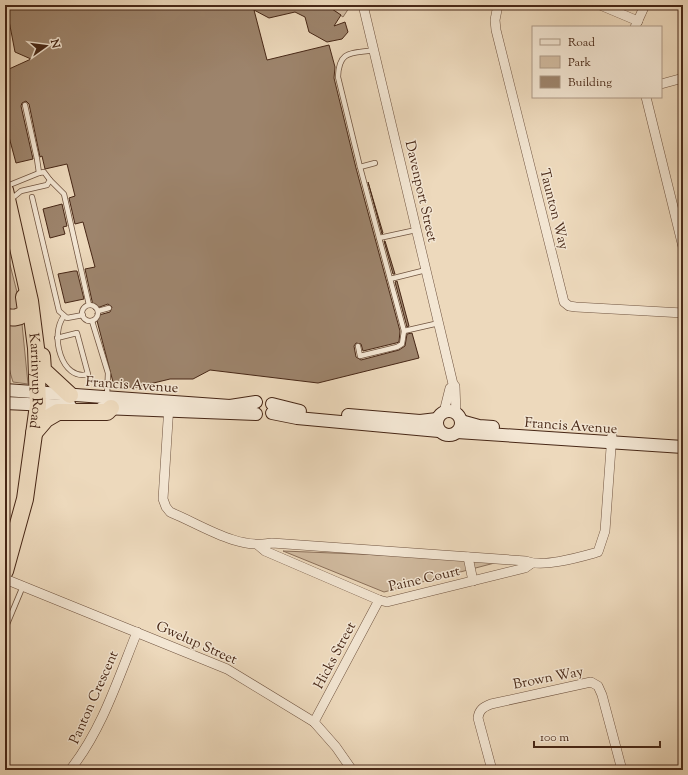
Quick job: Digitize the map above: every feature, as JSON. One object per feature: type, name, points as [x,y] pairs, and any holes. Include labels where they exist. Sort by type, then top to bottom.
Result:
[{"type":"highway","name":"Karrinyup Road","points":[[5,571],[25,499],[38,398],[36,348],[30,301],[6,193]]},
{"type":"highway","points":[[5,316],[13,318],[20,316],[26,311],[22,286],[25,279],[32,285],[37,314],[43,370],[70,394]]},
{"type":"highway","points":[[34,433],[46,418],[58,412],[107,412],[109,403]]},
{"type":"street","name":"Davenport Street","points":[[363,5],[453,384],[455,386],[458,422]]},
{"type":"street","name":"Taunton Way","points":[[498,5],[495,20],[496,30],[564,302],[569,306],[576,307],[683,313]]},
{"type":"street","points":[[600,5],[637,24],[646,5]]},
{"type":"street","points":[[662,84],[683,78]]},
{"type":"street","points":[[646,98],[683,246]]},
{"type":"street","points":[[440,421],[450,411],[458,422],[446,435],[440,421],[450,385],[453,384]]},
{"type":"street","name":"Francis Avenue","points":[[5,390],[38,398],[168,406],[230,406],[256,408],[264,398],[272,408],[297,418],[440,421]]},
{"type":"street","name":"Francis Avenue","points":[[5,403],[70,394],[109,403]]},
{"type":"street","name":"Paine Court","points":[[168,406],[163,490],[166,507],[170,512],[238,542],[259,546],[272,543],[526,560],[532,563],[558,561],[598,552],[605,531],[612,438]]},
{"type":"street","name":"Francis Avenue","points":[[458,422],[479,426],[612,438],[683,447]]},
{"type":"street","name":"Francis Avenue","points":[[612,438],[683,439]]},
{"type":"street","name":"Paine Court","points":[[259,546],[265,551],[379,600],[387,602],[525,568],[532,563]]},
{"type":"street","points":[[468,557],[473,581]]},
{"type":"street","name":"Gwelup Street","points":[[5,579],[227,669],[314,722],[336,747],[352,770]]},
{"type":"street","name":"Hicks Street","points":[[314,722],[379,600]]},
{"type":"street","name":"Panton Crescent","points":[[70,770],[89,744],[137,632]]},
{"type":"street","name":"Brown Way","points":[[492,770],[478,718],[479,712],[482,709],[492,704],[585,682],[595,683],[600,690],[622,770]]},
{"type":"lane","points":[[358,346],[360,356],[397,347],[402,344],[404,331],[360,167],[338,77],[338,64],[340,60],[348,55],[374,50]]},
{"type":"lane","points":[[25,105],[39,173]]},
{"type":"lane","points":[[360,167],[375,163]]},
{"type":"lane","points":[[6,193],[39,173],[44,172],[61,191],[65,199],[89,305]]},
{"type":"lane","points":[[6,193],[43,187],[47,185],[50,180]]},
{"type":"lane","points":[[32,197],[59,311],[64,316],[71,318],[83,315]]},
{"type":"lane","points":[[379,238],[416,230]]},
{"type":"lane","points":[[390,279],[426,270]]},
{"type":"lane","points":[[89,305],[96,306],[98,311],[98,316],[92,320],[86,320],[83,315],[84,308],[89,305]]},
{"type":"lane","points":[[98,311],[109,308]]},
{"type":"lane","points":[[57,338],[77,334],[88,374],[78,374],[71,371],[60,356],[57,338],[58,323],[64,316]]},
{"type":"lane","points":[[92,320],[108,373],[109,403]]},
{"type":"lane","points":[[404,331],[439,323]]},
{"type":"lane","points":[[5,629],[23,586]]},
{"type":"green space","points":[[326,5],[351,5],[343,17]]},
{"type":"green space","points":[[5,245],[20,304],[28,384],[13,382],[6,350],[4,315]]},
{"type":"green space","points":[[283,551],[506,560],[384,592]]},
{"type":"building","points":[[6,5],[301,5],[309,9],[326,5],[341,15],[334,26],[345,22],[348,32],[342,39],[327,42],[309,32],[305,17],[295,12],[269,18],[254,10],[267,60],[329,45],[335,67],[334,78],[356,168],[400,331],[399,342],[396,343],[363,351],[361,344],[356,343],[354,346],[356,357],[361,360],[399,350],[405,346],[407,334],[412,333],[419,358],[318,383],[210,370],[193,379],[170,379],[133,388],[113,382],[95,313],[99,315],[110,312],[112,307],[108,304],[94,310],[85,269],[95,267],[83,222],[75,224],[69,198],[75,196],[67,164],[45,169],[42,156],[40,157],[29,104],[26,101],[22,103],[21,106],[33,159],[16,163],[5,122],[5,74],[9,69],[31,59],[15,52]]},
{"type":"building","points":[[368,182],[383,233],[382,234]]},
{"type":"building","points":[[62,204],[67,226],[63,227],[65,234],[50,238],[43,209]]},
{"type":"building","points":[[385,241],[395,274],[393,274]]},
{"type":"building","points":[[77,271],[84,299],[65,303],[58,274]]},
{"type":"building","points":[[397,281],[409,326],[407,327],[395,282]]}]
